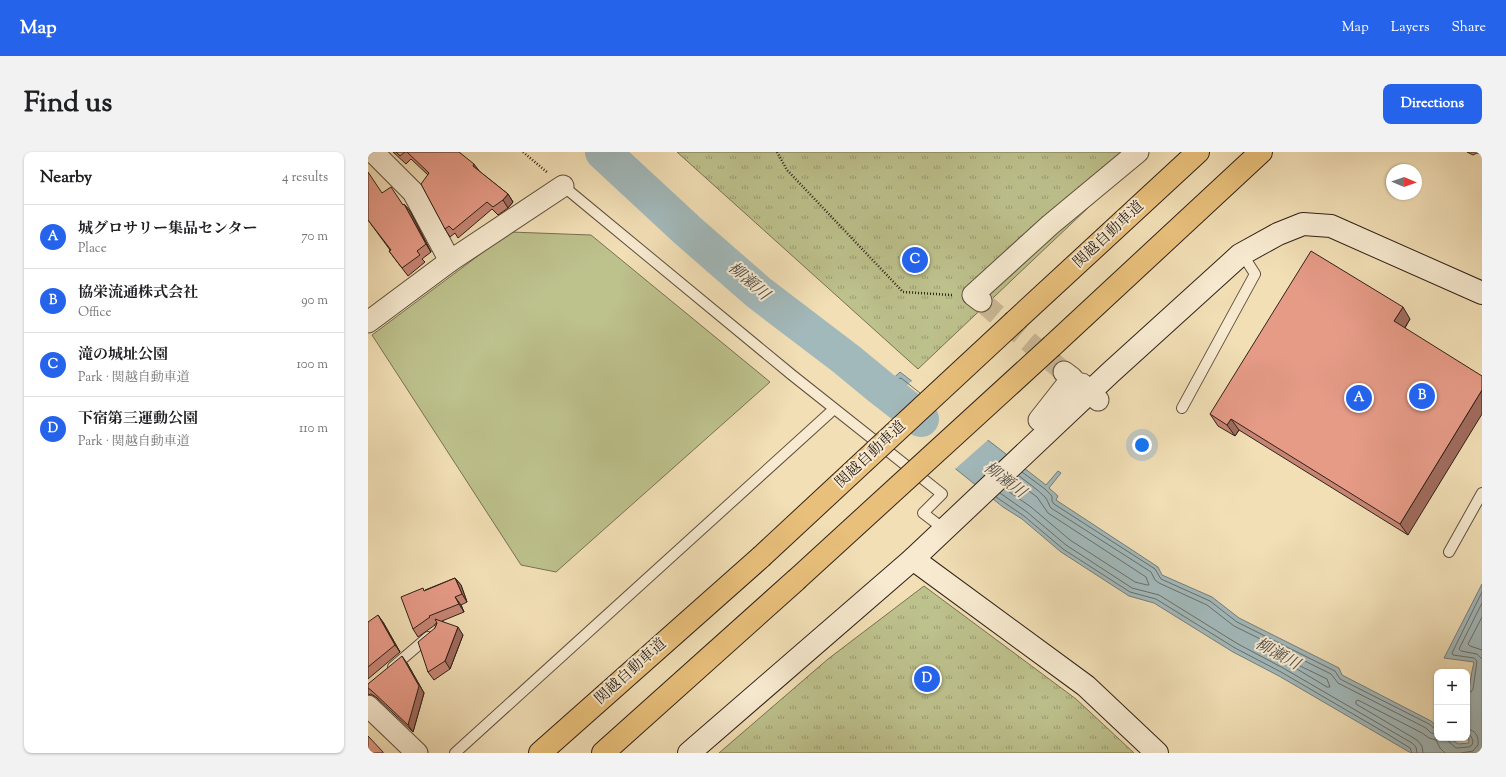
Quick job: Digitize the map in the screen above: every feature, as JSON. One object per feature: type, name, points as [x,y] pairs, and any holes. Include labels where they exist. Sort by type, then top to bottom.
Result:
[{"type":"highway","name":"関越自動車道","points":[[540,753],[761,557],[1198,152]]},
{"type":"highway","points":[[603,753],[796,580],[1261,152]]},
{"type":"street","points":[[373,152],[413,192],[450,261]]},
{"type":"street","points":[[977,298],[1050,225],[1138,152]]},
{"type":"street","points":[[368,322],[450,261],[563,186]]},
{"type":"street","points":[[689,753],[913,559],[1044,436],[1094,396],[1240,255],[1278,234],[1303,224],[1331,226],[1482,293]]},
{"type":"street","points":[[1064,372],[1072,378],[1039,420],[1082,384],[1094,396]]},
{"type":"street","points":[[913,559],[1086,686],[1157,753]]},
{"type":"street","points":[[368,706],[417,753]]},
{"type":"lane","points":[[563,186],[780,366],[942,494],[923,513],[951,523]]},
{"type":"lane","points":[[1182,408],[1255,274],[1248,263],[1240,255]]},
{"type":"lane","points":[[455,753],[559,660],[834,408]]},
{"type":"lane","points":[[1449,552],[1482,493]]},
{"type":"lane","points":[[386,672],[436,631]]},
{"type":"path","points":[[523,152],[563,186]]},
{"type":"path","points":[[777,152],[787,170],[903,292],[977,298]]},
{"type":"green space","points":[[677,152],[1147,152],[918,369]]},
{"type":"green space","points":[[510,232],[591,235],[770,382],[556,572],[521,565],[372,335]]},
{"type":"green space","points":[[924,586],[1076,699],[1134,753],[719,753],[828,659]]},
{"type":"water","points":[[900,372],[1046,485],[1058,471],[1061,473],[1049,488],[1058,496],[1056,500],[1158,567],[1162,575],[1212,597],[1239,618],[1339,668],[1342,675],[1431,721],[1434,724],[1434,741],[1454,741],[1458,744],[1469,743],[1470,741],[1470,682],[1474,662],[1444,658],[1482,584],[1482,753],[1411,753],[1279,676],[1233,652],[1154,603],[1129,596],[1061,552],[1022,519],[1003,507],[870,400]]},
{"type":"pier","points":[[913,380],[989,439],[954,470],[879,410]]},
{"type":"building","points":[[396,152],[405,152],[400,156]]},
{"type":"building","points":[[407,152],[459,152],[474,164],[473,166],[508,194],[503,200],[493,207],[487,202],[453,230],[449,226],[445,229],[421,184],[429,173]]},
{"type":"building","points":[[368,172],[382,193],[391,187],[403,205],[404,204],[426,244],[417,251],[420,255],[402,268],[389,251],[391,250],[368,220]]},
{"type":"building","points":[[1311,251],[1403,307],[1394,321],[1482,376],[1482,390],[1400,524],[1231,419],[1227,425],[1210,414]]},
{"type":"building","points":[[455,578],[462,594],[455,597],[459,604],[429,616],[430,617],[413,629],[401,597],[423,588],[424,591]]},
{"type":"building","points":[[378,615],[395,645],[368,667],[368,622]]},
{"type":"building","points":[[435,619],[458,627],[445,661],[428,672],[418,642],[435,628],[437,623]]},
{"type":"building","points":[[402,656],[419,686],[408,725],[368,688],[368,684]]},
{"type":"building","points":[[368,736],[383,752],[383,753],[368,753]]},
{"type":"waterway","name":"柳瀬川","points":[[603,152],[687,230],[758,292],[846,359],[921,419]]},
{"type":"tunnel","points":[[981,301],[1064,372]]},
{"type":"place","name":"滝の城址公園","points":[[915,260]]},
{"type":"place","name":"協栄流通株式会社","points":[[1422,396]]},
{"type":"place","name":"城グロサリー集品センター","points":[[1359,398]]},
{"type":"place","name":"下宿第三運動公園","points":[[927,679]]}]
